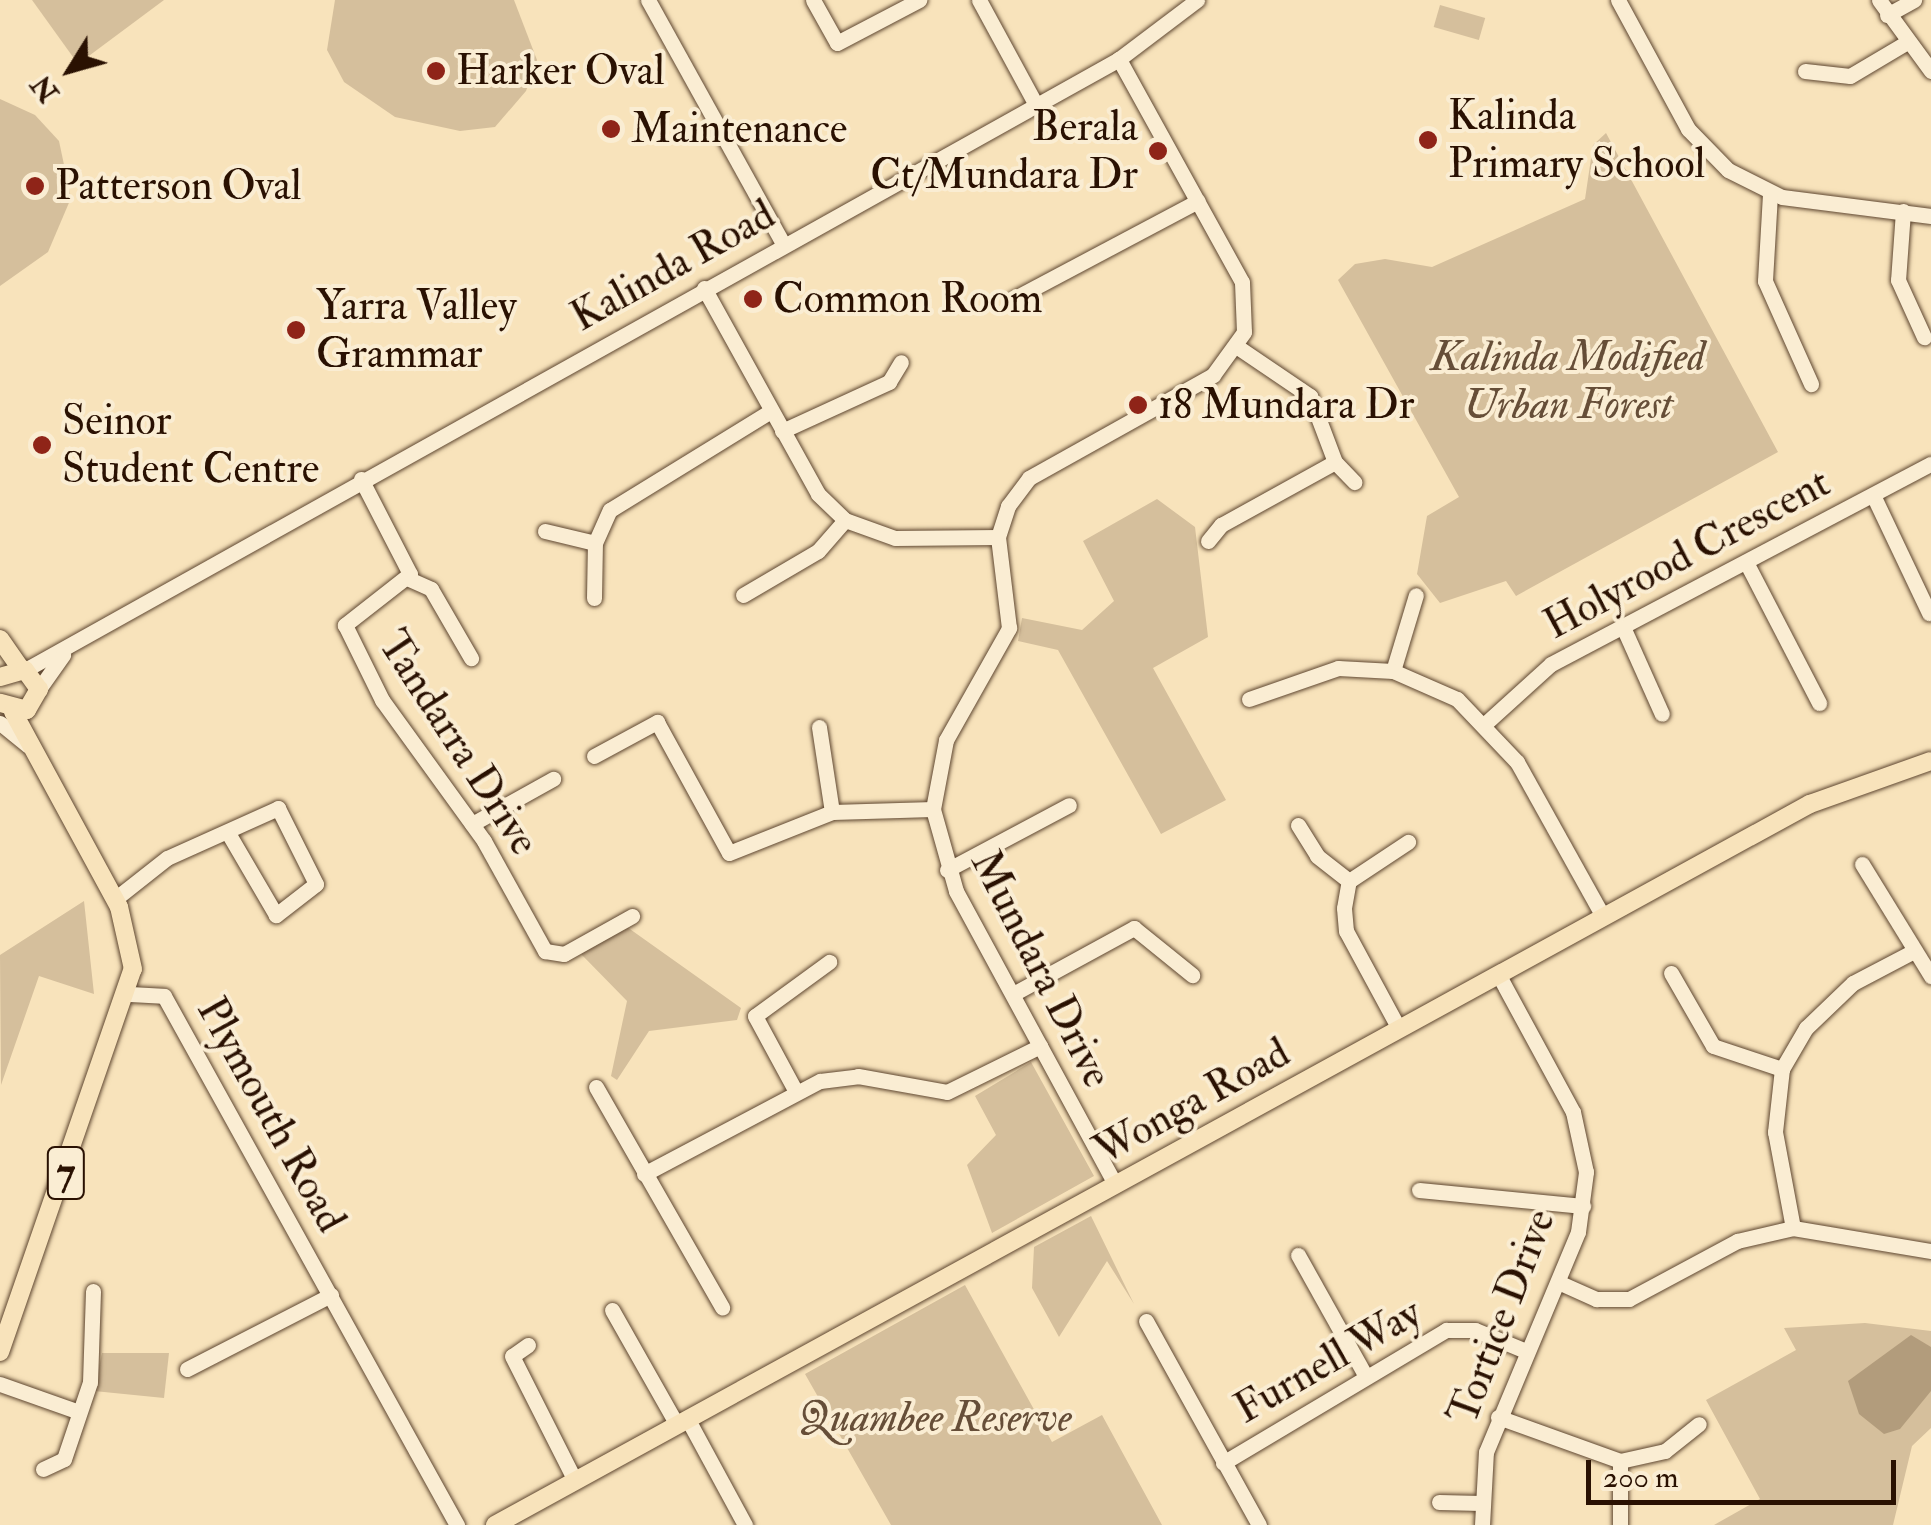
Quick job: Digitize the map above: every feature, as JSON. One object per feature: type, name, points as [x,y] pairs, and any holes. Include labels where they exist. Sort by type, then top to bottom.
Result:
[{"type":"main road","points":[[0,636],[23,669],[36,697]]},
{"type":"main road","points":[[0,677],[23,669]]},
{"type":"main road","name":"7","points":[[4,713],[36,697]]},
{"type":"main road","name":"Plymouth Road","points":[[36,697],[40,760]]},
{"type":"main road","name":"Plymouth Road","points":[[4,713],[40,760],[114,899],[132,948],[128,994]]},
{"type":"main road","name":"Wonga Road","points":[[495,1525],[1602,915],[1831,793],[1931,761]]},
{"type":"main road","name":"7","points":[[0,1352],[128,994]]},
{"type":"street","points":[[648,0],[782,244]]},
{"type":"street","points":[[813,0],[837,44],[918,0]]},
{"type":"street","points":[[978,0],[1036,105]]},
{"type":"street","name":"Kalinda Road","points":[[23,669],[1118,59],[1196,0]]},
{"type":"street","points":[[1618,0],[1688,129],[1728,170],[1770,194],[1931,216]]},
{"type":"street","points":[[1914,0],[1883,7],[1904,44],[1931,71]]},
{"type":"street","points":[[1806,70],[1850,76],[1904,44]]},
{"type":"street","points":[[704,288],[782,431],[844,520],[895,538],[998,537],[1029,478],[1213,375],[1239,348],[1246,296],[1118,59]]},
{"type":"street","points":[[1770,194],[1763,270],[1810,384]]},
{"type":"street","points":[[1013,299],[1198,201]]},
{"type":"street","points":[[1903,211],[1898,280],[1924,337]]},
{"type":"street","points":[[1239,348],[1310,396],[1335,462],[1354,482]]},
{"type":"street","points":[[782,431],[889,382],[901,362]]},
{"type":"street","points":[[594,598],[594,543],[634,488],[770,411]]},
{"type":"street","points":[[1208,541],[1221,525],[1335,462]]},
{"type":"street","name":"Holyrood Crescent","points":[[1487,722],[1540,672],[1931,464]]},
{"type":"street","name":"Tandarra Drive","points":[[361,479],[409,579],[349,620],[346,632],[442,793],[472,824],[554,956],[632,916]]},
{"type":"street","points":[[1873,496],[1929,613]]},
{"type":"street","points":[[742,595],[818,551],[844,520]]},
{"type":"street","points":[[545,530],[594,543]]},
{"type":"street","name":"Mundara Drive","points":[[998,537],[1009,628],[946,740],[932,809],[946,870],[1115,1184]]},
{"type":"street","points":[[1746,562],[1819,702]]},
{"type":"street","points":[[409,579],[431,589],[470,658]]},
{"type":"street","points":[[1393,671],[1416,596]]},
{"type":"street","points":[[1623,627],[1662,714]]},
{"type":"street","points":[[0,636],[43,661]]},
{"type":"street","name":"Kalinda Road","points":[[36,697],[73,644]]},
{"type":"street","points":[[1249,699],[1318,671],[1393,671],[1487,722],[1602,915]]},
{"type":"street","points":[[594,756],[657,722],[730,853],[832,812],[932,809]]},
{"type":"street","points":[[819,728],[832,812]]},
{"type":"street","points":[[472,824],[553,779]]},
{"type":"street","points":[[946,870],[1070,804]]},
{"type":"street","points":[[114,899],[167,858],[278,808],[316,884],[276,914],[228,833]]},
{"type":"street","points":[[1298,825],[1317,856],[1349,881]]},
{"type":"street","points":[[1349,881],[1408,842]]},
{"type":"street","points":[[1862,864],[1912,952],[1931,976]]},
{"type":"street","points":[[1349,881],[1346,931],[1398,1027]]},
{"type":"street","points":[[1012,994],[1134,928],[1192,975]]},
{"type":"street","points":[[1793,1228],[1775,1132],[1782,1069],[1806,1028],[1853,982],[1912,952]]},
{"type":"street","points":[[795,1090],[755,1016],[829,962]]},
{"type":"street","name":"Tortice Drive","points":[[1482,1525],[1481,1504],[1498,1418],[1558,1282],[1583,1206],[1572,1112],[1498,974]]},
{"type":"street","points":[[1671,974],[1713,1046],[1782,1069]]},
{"type":"street","name":"Plymouth Road","points":[[128,994],[164,996],[457,1525]]},
{"type":"street","points":[[644,1174],[795,1090],[848,1076],[947,1092],[1040,1046]]},
{"type":"street","points":[[596,1087],[722,1307]]},
{"type":"street","points":[[1419,1190],[1583,1206]]},
{"type":"street","points":[[1558,1282],[1596,1299],[1629,1299],[1737,1241],[1793,1228],[1931,1250]]},
{"type":"street","points":[[1298,1255],[1364,1373]]},
{"type":"street","points":[[43,1469],[64,1459],[79,1412],[94,1358],[94,1292]]},
{"type":"street","points":[[187,1369],[331,1294]]},
{"type":"street","points":[[612,1310],[745,1525]]},
{"type":"street","points":[[1146,1322],[1259,1525]]},
{"type":"street","name":"Furnell Way","points":[[1222,1464],[1364,1373],[1446,1330],[1475,1330],[1526,1351]]},
{"type":"street","points":[[528,1345],[512,1356],[574,1479]]},
{"type":"street","points":[[0,1384],[79,1412]]},
{"type":"street","points":[[1498,1418],[1620,1461],[1664,1452],[1699,1424]]},
{"type":"street","points":[[1620,1461],[1620,1525]]},
{"type":"street","points":[[1439,1502],[1481,1504]]},
{"type":"green space","points":[[32,0],[164,0],[78,64]]},
{"type":"green space","name":"Harker Oval","points":[[335,0],[514,0],[537,60],[526,91],[495,127],[460,131],[395,117],[344,82],[327,50]]},
{"type":"green space","points":[[1440,5],[1485,18],[1479,40],[1434,27]]},
{"type":"green space","name":"Patterson Oval","points":[[0,99],[35,115],[59,141],[71,198],[48,252],[0,286]]},
{"type":"green space","name":"Kalinda Modified Urban Forest","points":[[1606,133],[1778,452],[1516,596],[1506,581],[1440,603],[1417,574],[1427,516],[1459,497],[1338,280],[1355,264],[1385,259],[1432,267],[1585,199],[1593,145]]},
{"type":"green space","points":[[1157,499],[1195,527],[1208,637],[1153,668],[1226,800],[1161,834],[1058,650],[1018,641],[1022,618],[1082,630],[1114,601],[1083,541]]},
{"type":"green space","points":[[84,901],[94,994],[39,976],[1,1085],[0,955]]},
{"type":"green space","points":[[627,927],[741,1008],[737,1020],[649,1031],[617,1080],[611,1076],[627,1001],[581,954]]},
{"type":"green space","points":[[1031,1062],[1094,1176],[992,1233],[967,1165],[996,1135],[975,1096]]},
{"type":"green space","points":[[1091,1216],[1134,1304],[1107,1261],[1059,1337],[1032,1288],[1034,1247]]},
{"type":"green space","name":"Quambee Reserve","points":[[965,1285],[1052,1442],[1102,1415],[1162,1525],[891,1525],[805,1374]]},
{"type":"green space","points":[[1865,1323],[1931,1331],[1931,1428],[1912,1446],[1893,1525],[1714,1525],[1760,1499],[1706,1400],[1796,1350],[1784,1328]]},
{"type":"green space","points":[[102,1353],[169,1353],[164,1398],[94,1391]]},
{"type":"shaded area","points":[[1911,1335],[1931,1347],[1931,1391],[1900,1429],[1884,1434],[1859,1414],[1848,1381]]},
{"type":"place","name":"Harker Oval","points":[[436,71]]},
{"type":"place","name":"Maintenance","points":[[611,129]]},
{"type":"place","name":"Kalinda Primary School","points":[[1428,140]]},
{"type":"place","name":"Berala Ct/Mundara Dr","points":[[1158,151]]},
{"type":"place","name":"Patterson Oval","points":[[35,186]]},
{"type":"place","name":"Common Room","points":[[753,299]]},
{"type":"place","name":"Yarra Valley Grammar","points":[[296,330]]},
{"type":"place","name":"18 Mundara Dr","points":[[1138,405]]},
{"type":"place","name":"Seinor Student Centre","points":[[42,445]]}]
